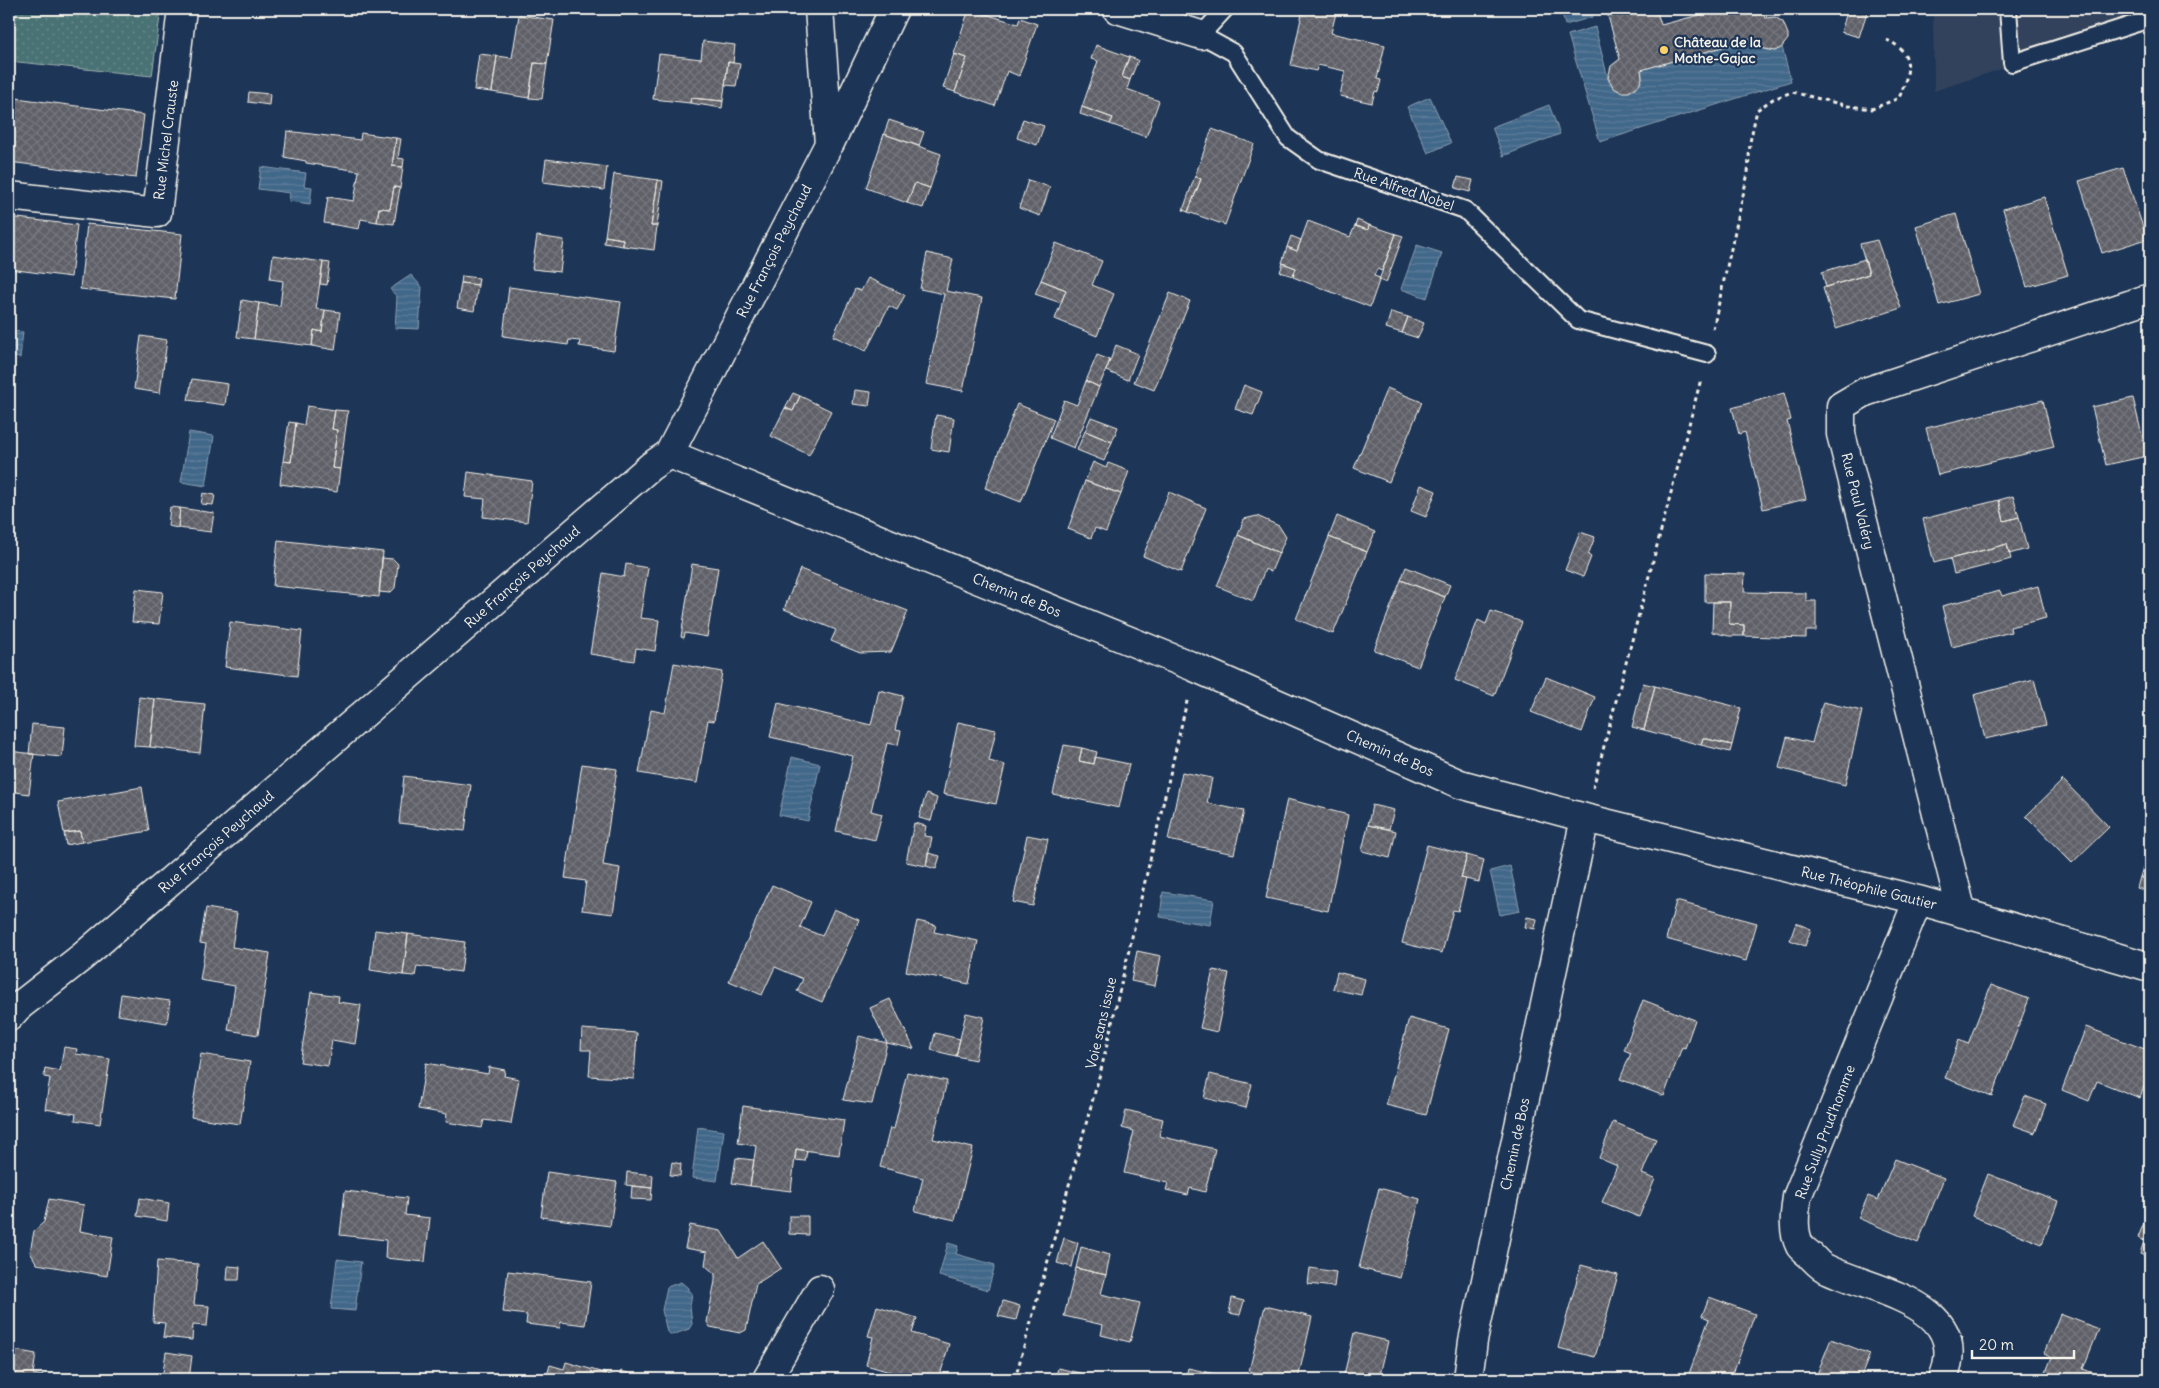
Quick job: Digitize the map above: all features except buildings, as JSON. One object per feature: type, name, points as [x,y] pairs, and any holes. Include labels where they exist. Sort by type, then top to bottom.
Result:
[{"type":"street","name":"Rue Michel Crauste","points":[[9,196],[157,213],[182,9]]},
{"type":"street","points":[[819,9],[829,144]]},
{"type":"street","name":"Rue François Peychaud","points":[[9,1017],[18,1007],[82,957],[651,466],[670,454],[829,144],[894,9]]},
{"type":"street","name":"Rue Alfred Nobel","points":[[1117,9],[1201,36]]},
{"type":"street","name":"Rue Paul Valéry","points":[[1962,913],[1842,434],[1842,406],[1865,392],[2150,298]]},
{"type":"street","name":"Chemin de Bos","points":[[670,454],[1194,668],[1460,784],[1585,818],[1473,1341],[1468,1379]]},
{"type":"street","name":"Rue Théophile Gautier","points":[[1585,818],[1918,900],[2150,967]]},
{"type":"street","name":"Rue Sully Prud'homme","points":[[1918,900],[1797,1197],[1794,1221],[1800,1246],[1823,1268],[1910,1301],[1936,1320],[1949,1344],[1947,1369],[1944,1379]]},
{"type":"street","points":[[767,1379],[820,1289]]},
{"type":"lane","points":[[1201,36],[1225,9]]},
{"type":"lane","points":[[2008,9],[2012,63],[2150,18]]},
{"type":"lane","name":"Rue Alfred Nobel","points":[[1201,36],[1234,53],[1288,138],[1319,160],[1465,210],[1578,320],[1707,354]]},
{"type":"path","points":[[1585,818],[1707,354],[1748,173],[1750,142],[1757,110],[1773,99],[1792,92],[1848,106],[1872,108],[1899,98],[1906,81],[1909,64],[1903,51],[1886,40]]},
{"type":"path","name":"Voie sans issue","points":[[1015,1379],[1102,1070],[1194,668]]},
{"type":"shaded area","points":[[1561,9],[1590,9],[1593,17],[1565,25]]},
{"type":"shaded area","points":[[1933,9],[2150,9],[2150,20],[1934,91]]},
{"type":"shaded area","points":[[1595,27],[1609,82],[1620,91],[1632,91],[1637,88],[1642,77],[1641,70],[1754,38],[1759,46],[1766,50],[1782,47],[1791,81],[1600,142],[1568,35]]},
{"type":"shaded area","points":[[1430,97],[1451,143],[1428,153],[1407,107]]},
{"type":"shaded area","points":[[1549,105],[1560,134],[1503,156],[1492,127]]},
{"type":"shaded area","points":[[261,167],[306,173],[304,186],[312,187],[310,204],[289,201],[290,193],[258,189]]},
{"type":"shaded area","points":[[1417,245],[1442,253],[1427,298],[1401,289]]},
{"type":"shaded area","points":[[411,275],[422,287],[419,329],[395,328],[397,297],[390,289]]},
{"type":"shaded area","points":[[9,330],[23,332],[20,358],[9,356]]},
{"type":"shaded area","points":[[189,432],[214,436],[206,486],[181,482]]},
{"type":"shaded area","points":[[792,757],[820,764],[808,821],[779,815]]},
{"type":"shaded area","points":[[1510,866],[1520,911],[1500,915],[1490,871]]},
{"type":"shaded area","points":[[1163,892],[1214,900],[1210,925],[1160,917]]},
{"type":"shaded area","points":[[698,1127],[724,1131],[717,1181],[692,1178]]},
{"type":"shaded area","points":[[948,1243],[958,1246],[956,1254],[995,1265],[988,1290],[939,1276]]},
{"type":"shaded area","points":[[337,1259],[361,1262],[355,1311],[331,1309]]},
{"type":"shaded area","points":[[681,1282],[692,1293],[690,1306],[692,1324],[689,1329],[672,1335],[667,1332],[662,1310],[667,1287]]},
{"type":"green space","points":[[9,9],[161,9],[152,76],[9,61]]},
{"type":"place","name":"Château de la Mothe-Gajac","points":[[1664,50]]}]
